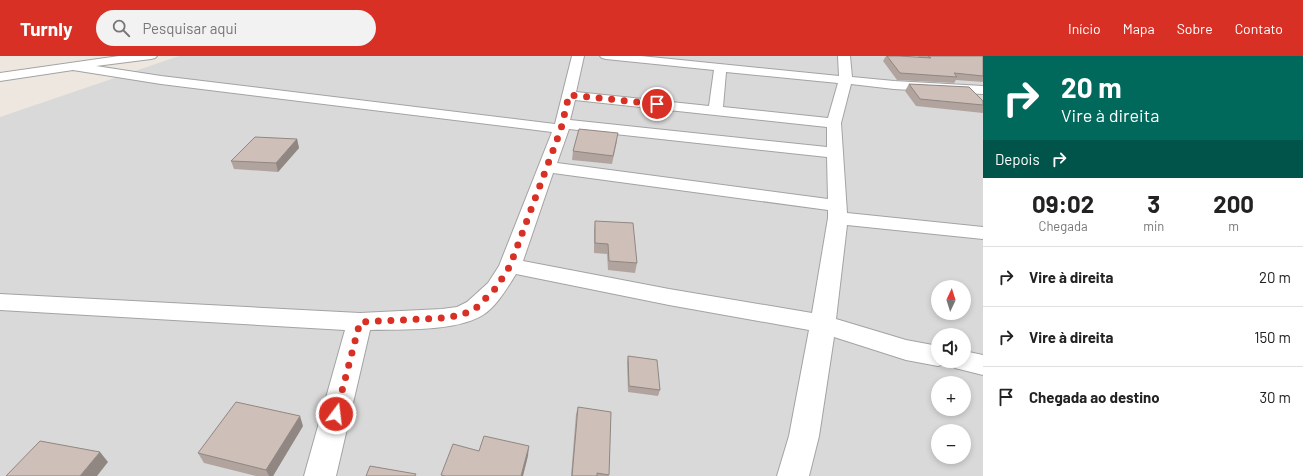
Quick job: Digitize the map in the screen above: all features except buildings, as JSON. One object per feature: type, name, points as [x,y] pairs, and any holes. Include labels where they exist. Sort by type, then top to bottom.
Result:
[{"type":"street","points":[[0,77],[27,74],[70,66],[151,56]]},
{"type":"street","points":[[0,302],[360,322],[442,318],[462,315],[476,308],[496,288],[510,266],[562,126],[578,56]]},
{"type":"street","points":[[606,56],[894,85],[983,90]]},
{"type":"street","points":[[794,476],[804,436],[823,324],[837,212],[834,123],[846,79],[844,56]]},
{"type":"street","points":[[70,66],[208,86],[562,126],[835,153]]},
{"type":"street","points":[[716,111],[720,67]]},
{"type":"street","points":[[569,95],[834,123]]},
{"type":"street","points":[[547,167],[983,233]]},
{"type":"street","points":[[510,266],[669,297],[823,324],[906,350],[931,355]]},
{"type":"street","points":[[320,476],[360,322]]},
{"type":"street","points":[[971,362],[983,364]]},
{"type":"shaded area","points":[[179,56],[983,56],[983,476],[0,476],[0,117]]},
{"type":"route","points":[[336,414],[360,322],[442,318],[462,315],[476,308],[496,288],[510,266],[561,129],[569,95],[657,104]]}]
